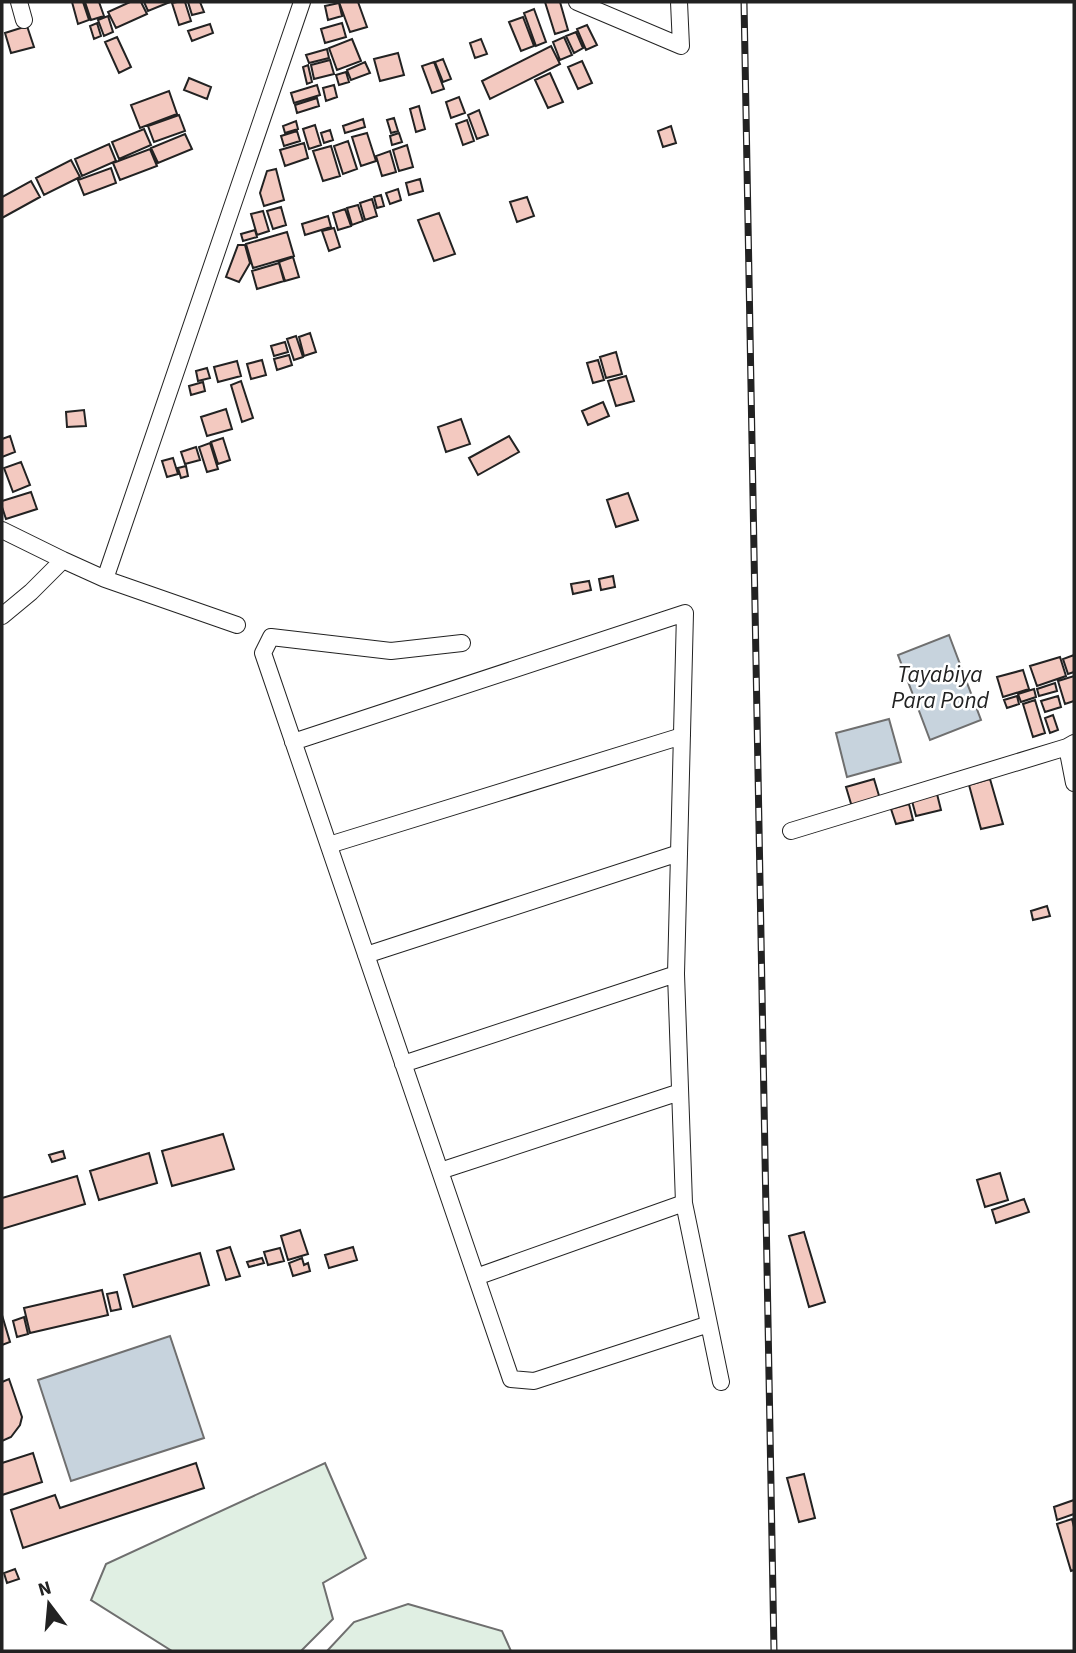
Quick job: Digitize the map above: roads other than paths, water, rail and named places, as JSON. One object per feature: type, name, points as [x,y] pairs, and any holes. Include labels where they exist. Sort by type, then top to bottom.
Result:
[{"type":"street","points":[[19,2],[24,19]]},
{"type":"street","points":[[105,579],[302,2]]},
{"type":"street","points":[[576,2],[681,46],[679,2]]},
{"type":"street","points":[[2,530],[105,579],[237,625]]},
{"type":"street","points":[[2,616],[63,560]]},
{"type":"street","points":[[293,742],[685,612],[677,974],[684,1203],[721,1382]]},
{"type":"street","points":[[462,643],[391,651],[271,637],[263,653],[511,1379],[534,1381],[709,1324]]},
{"type":"street","points":[[329,845],[682,736]]},
{"type":"street","points":[[791,831],[1071,745],[1074,783]]},
{"type":"street","points":[[366,955],[679,853]]},
{"type":"street","points":[[404,1064],[677,974]]},
{"type":"street","points":[[440,1171],[680,1092]]},
{"type":"street","points":[[477,1277],[684,1203]]},
{"type":"water","name":"Tayabiya Para Pond","points":[[949,635],[981,720],[930,740],[898,655]]},
{"type":"water","points":[[889,719],[901,762],[847,777],[836,733]]},
{"type":"water","points":[[170,1336],[204,1438],[71,1481],[38,1380]]},
{"type":"railway","points":[[744,2],[774,1651]]}]
